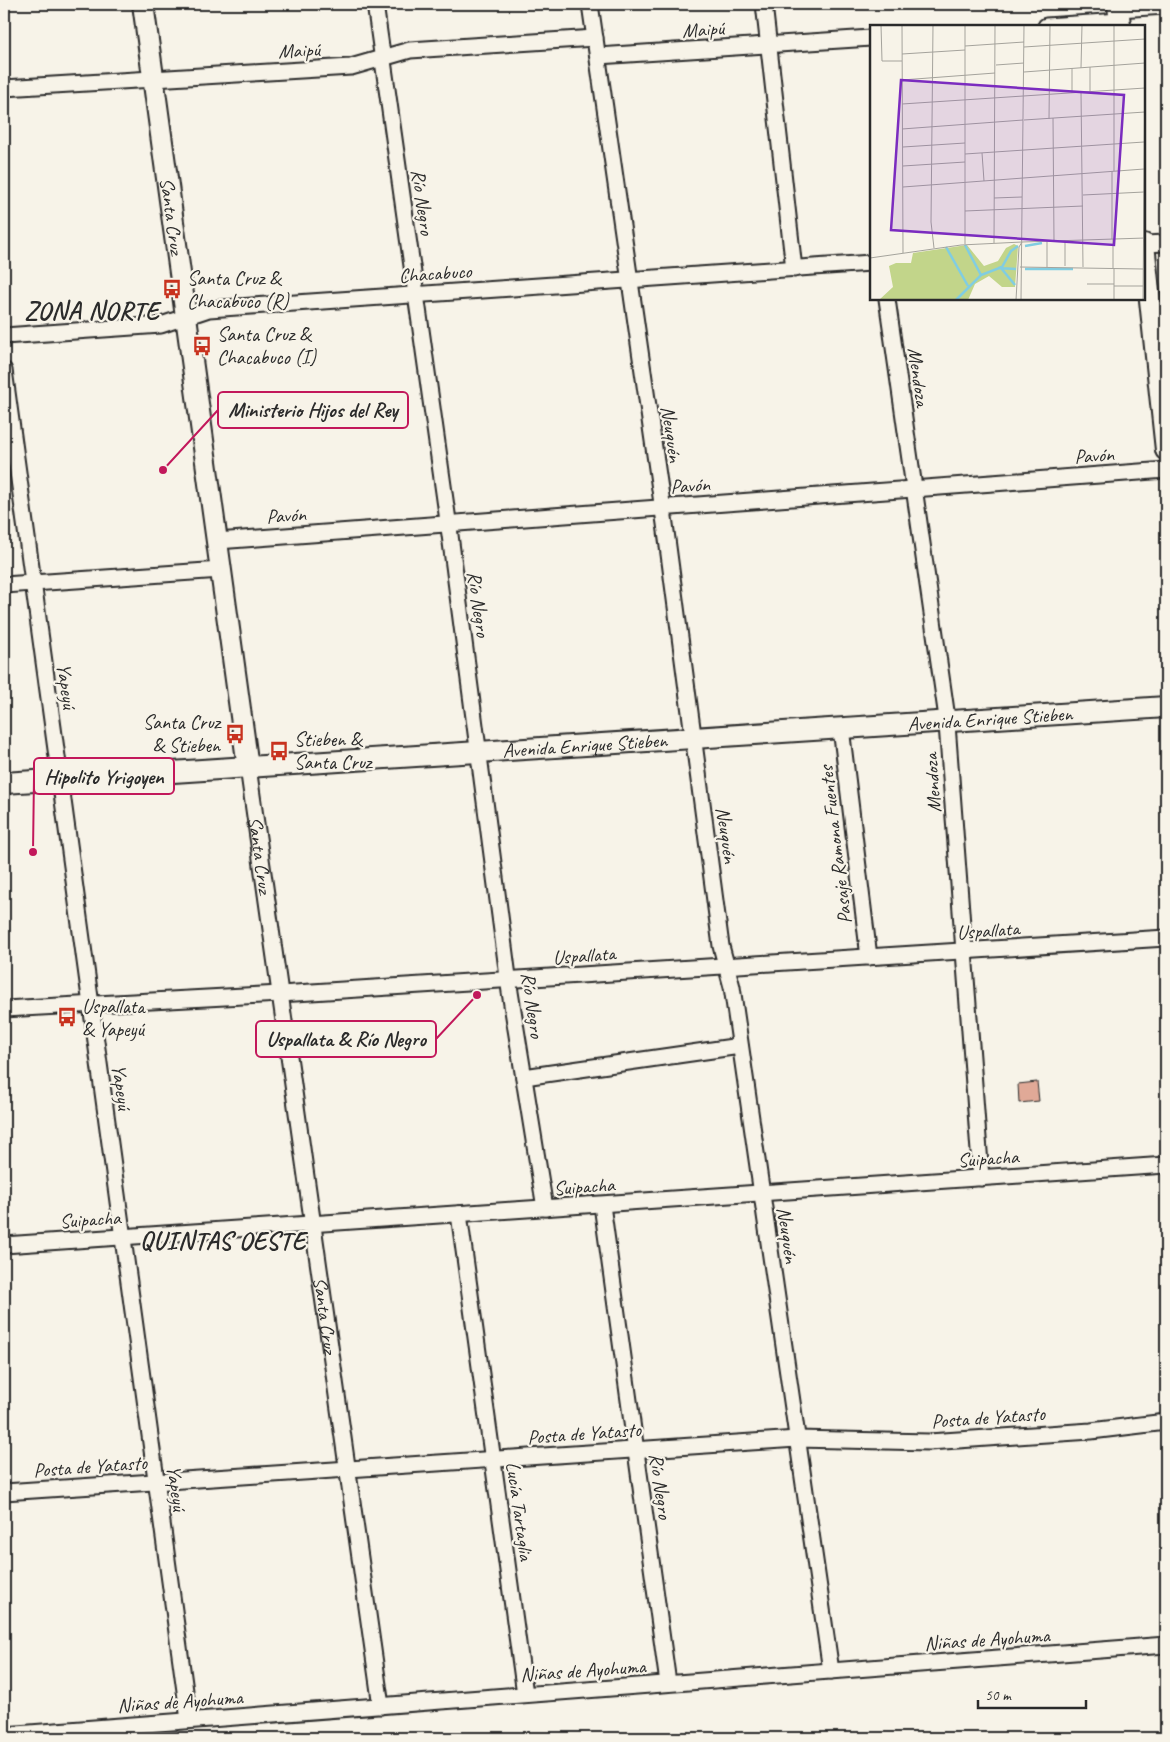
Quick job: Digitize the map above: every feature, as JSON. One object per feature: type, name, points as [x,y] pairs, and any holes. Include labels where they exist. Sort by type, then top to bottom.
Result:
[{"type":"main road","name":"Santa Cruz","points":[[143,4],[248,767]]},
{"type":"main road","points":[[1145,251],[1163,382],[1166,450]]},
{"type":"main road","name":"Avenida Enrique Stieben","points":[[4,783],[1166,707]]},
{"type":"street","name":"Río Negro","points":[[375,4],[448,523],[509,980],[545,1208]]},
{"type":"street","name":"Neuquén","points":[[590,4],[663,507],[721,946],[732,987],[831,1671]]},
{"type":"street","points":[[764,4],[794,269]]},
{"type":"street","points":[[1053,25],[1166,6]]},
{"type":"street","name":"Maipú","points":[[4,88],[351,67],[410,50],[595,38]]},
{"type":"street","name":"Maipú","points":[[598,56],[870,38]]},
{"type":"street","points":[[1145,244],[1166,243]]},
{"type":"street","name":"Chacabuco","points":[[4,336],[161,325],[209,309],[870,263]]},
{"type":"street","name":"Mendoza","points":[[887,300],[947,721],[981,1178]]},
{"type":"street","name":"Yapeyú","points":[[4,370],[6,408],[33,583],[189,1720]]},
{"type":"street","name":"Pavón","points":[[216,540],[1166,470]]},
{"type":"street","points":[[4,585],[221,570]]},
{"type":"street","name":"Pasaje Ramona Fuentes","points":[[841,728],[869,957]]},
{"type":"street","name":"Santa Cruz","points":[[248,767],[381,1706]]},
{"type":"street","name":"Uspallata","points":[[4,1009],[280,994],[1166,938]]},
{"type":"street","points":[[524,1077],[740,1046]]},
{"type":"street","name":"Suipacha","points":[[4,1245],[1166,1165]]},
{"type":"street","name":"Río Negro","points":[[602,1204],[668,1683]]},
{"type":"street","name":"Lucía Tartaglia","points":[[459,1214],[525,1694]]},
{"type":"street","name":"Posta de Yatasto","points":[[4,1492],[797,1439],[929,1442],[1090,1431],[1166,1422]]},
{"type":"street","name":"Niñas de Ayohuma","points":[[4,1735],[1166,1645]]},
{"type":"building","points":[[1037,1082],[1039,1101],[1019,1103],[1018,1084]]},
{"type":"place","name":"Santa Cruz & Chacabuco (R)","points":[[172,289]]},
{"type":"place","name":"Santa Cruz & Chacabuco (I)","points":[[202,346]]},
{"type":"place","name":"Ministerio Hijos del Rey","points":[[163,470]]},
{"type":"place","name":"Santa Cruz & Stieben","points":[[235,734]]},
{"type":"place","name":"Stieben & Santa Cruz","points":[[279,751]]},
{"type":"place","name":"Hipolito Yrigoyen","points":[[33,852]]},
{"type":"place","name":"Uspallata & Río Negro","points":[[477,995]]},
{"type":"place","name":"Uspallata & Yapeyú","points":[[67,1017]]},
{"type":"district","name":"ZONA NORTE","points":[[92,310]]},
{"type":"district","name":"QUINTAS OESTE","points":[[223,1240]]}]
